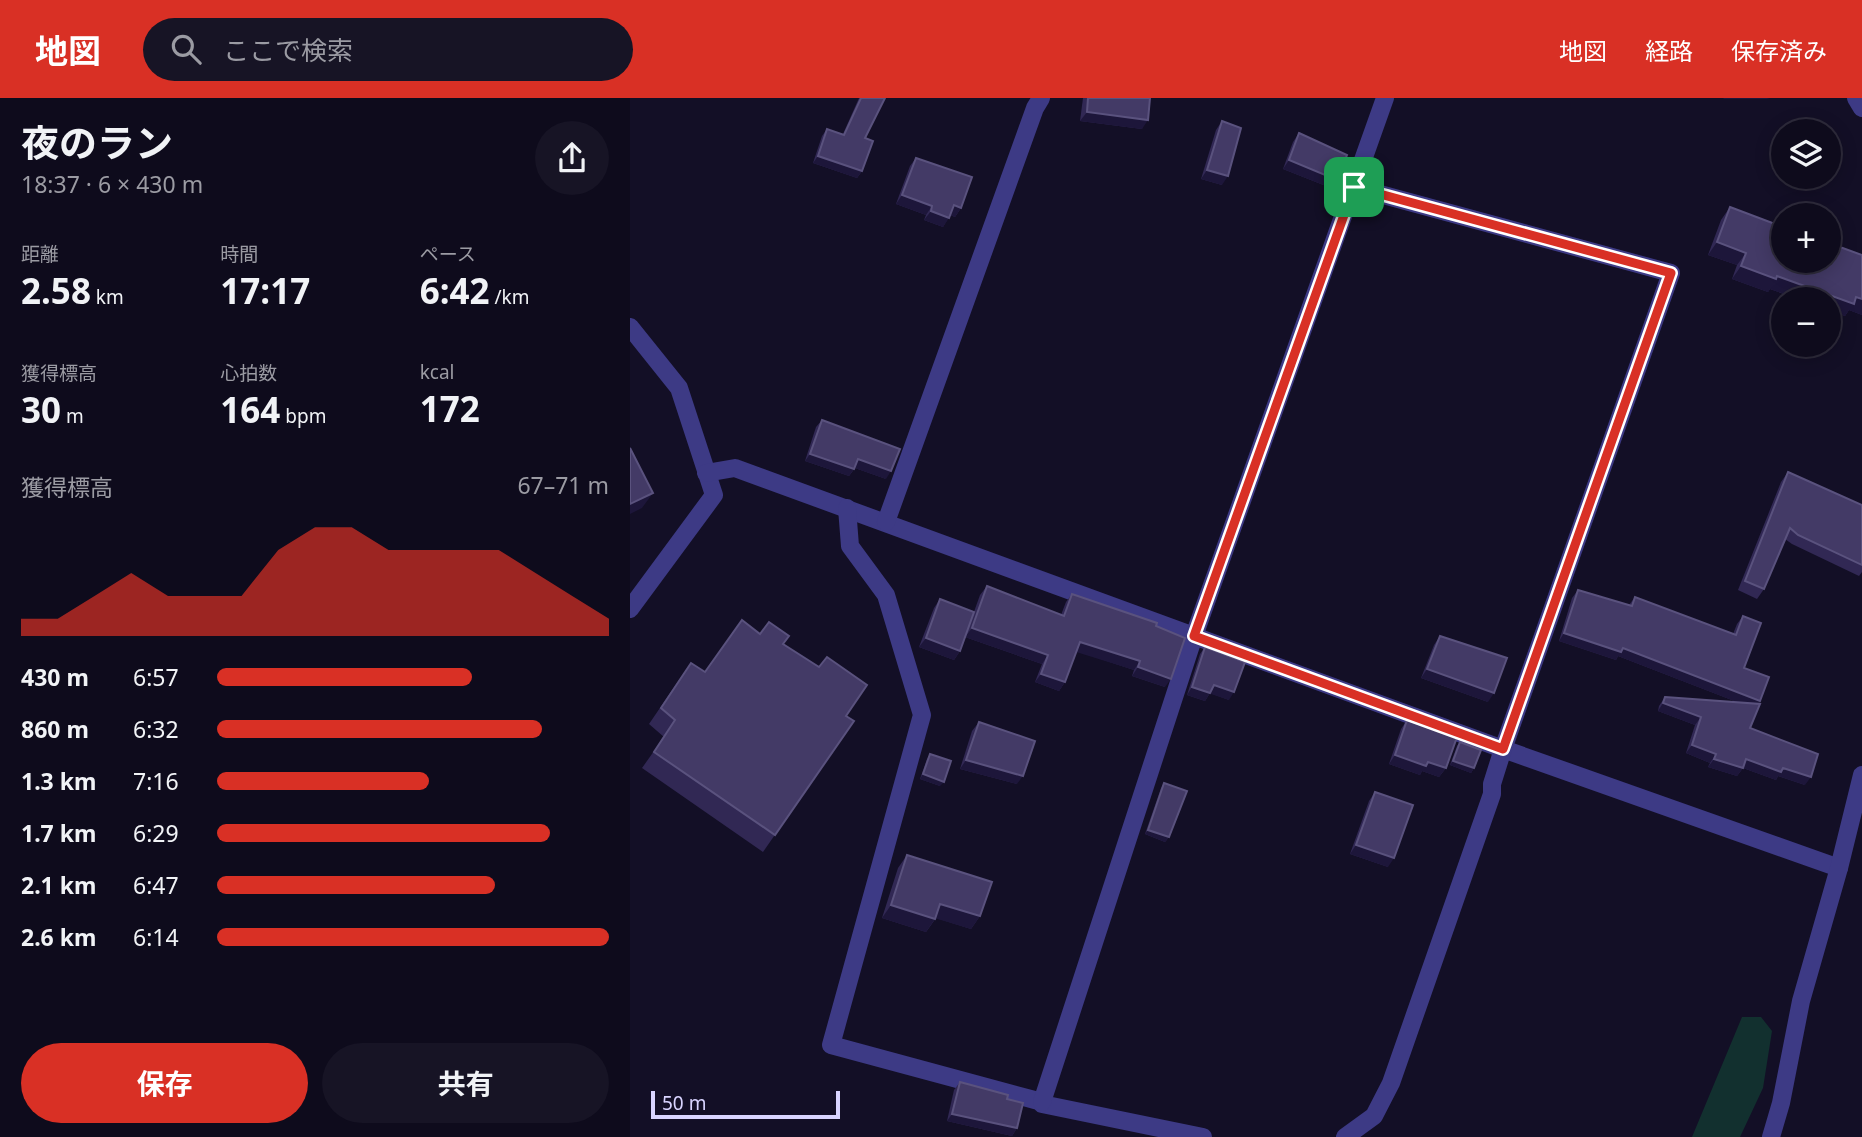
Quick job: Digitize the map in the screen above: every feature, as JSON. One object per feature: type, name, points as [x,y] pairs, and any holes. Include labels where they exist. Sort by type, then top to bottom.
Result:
[{"type":"street","points":[[1042,1102],[1194,636],[1385,98]]},
{"type":"street","points":[[1856,98],[1862,108]]},
{"type":"street","points":[[886,522],[1034,101]]},
{"type":"street","points":[[1345,1137],[1374,1116],[1391,1083],[1492,794],[1492,784],[1503,749],[1671,273],[1354,187]]},
{"type":"street","points":[[630,327],[679,388],[714,495],[630,609]]},
{"type":"street","points":[[706,473],[735,468],[1503,749],[1839,868]]},
{"type":"street","points":[[847,509],[850,546],[886,595],[922,715],[831,1045],[1042,1104],[1203,1137]]},
{"type":"street","points":[[1770,1137],[1782,1103],[1801,1001],[1862,775]]},
{"type":"green space","points":[[1742,1017],[1761,1017],[1772,1031],[1763,1088],[1740,1137],[1692,1137]]},
{"type":"building","points":[[861,98],[885,98],[865,138],[873,141],[862,171],[818,156],[827,129],[844,135]]},
{"type":"building","points":[[1088,98],[1150,98],[1148,120],[1087,112]]},
{"type":"building","points":[[1222,121],[1241,128],[1228,176],[1207,170]]},
{"type":"building","points":[[1299,133],[1347,155],[1337,180],[1289,160]]},
{"type":"building","points":[[916,158],[972,177],[961,208],[954,205],[949,218],[931,211],[932,206],[902,195]]},
{"type":"building","points":[[1730,207],[1771,222],[1771,273],[1841,273],[1841,247],[1862,255],[1862,299],[1856,297],[1854,304],[1841,299],[1841,287],[1807,287],[1741,266],[1746,253],[1717,242]]},
{"type":"building","points":[[822,420],[900,449],[891,471],[858,459],[854,469],[810,454]]},
{"type":"building","points":[[630,448],[653,493],[630,504]]},
{"type":"building","points":[[1788,472],[1862,505],[1862,565],[1798,535],[1790,528],[1764,589],[1745,581]]},
{"type":"building","points":[[987,586],[1064,616],[1072,594],[1157,623],[1156,626],[1185,638],[1171,679],[1138,667],[1140,661],[1080,642],[1065,682],[1041,674],[1048,655],[972,628]]},
{"type":"building","points":[[1578,590],[1632,606],[1635,597],[1736,635],[1743,616],[1761,623],[1744,668],[1769,677],[1760,701],[1623,648],[1621,652],[1564,633]]},
{"type":"building","points":[[940,599],[974,612],[960,651],[926,638]]},
{"type":"building","points":[[742,620],[760,634],[769,622],[789,636],[783,644],[819,667],[827,657],[867,685],[846,716],[854,721],[775,835],[654,752],[675,720],[661,708],[691,663],[705,672]]},
{"type":"building","points":[[1440,636],[1507,658],[1494,693],[1427,669]]},
{"type":"building","points":[[1205,647],[1245,662],[1234,692],[1214,685],[1210,693],[1192,687]]},
{"type":"building","points":[[1665,697],[1760,704],[1750,728],[1818,754],[1811,777],[1783,768],[1781,772],[1746,759],[1743,768],[1714,759],[1716,754],[1692,745],[1701,717],[1663,703]]},
{"type":"building","points":[[1407,720],[1457,737],[1446,768],[1428,762],[1426,766],[1395,755]]},
{"type":"building","points":[[979,722],[1035,741],[1023,776],[966,760]]},
{"type":"building","points":[[1460,742],[1481,750],[1474,768],[1453,761]]},
{"type":"building","points":[[930,754],[951,761],[944,782],[923,774]]},
{"type":"building","points":[[1164,783],[1187,791],[1169,837],[1148,830]]},
{"type":"building","points":[[1375,792],[1413,805],[1394,858],[1356,845]]},
{"type":"building","points":[[907,855],[992,882],[980,916],[940,904],[935,919],[891,905]]},
{"type":"building","points":[[960,1082],[1008,1095],[1007,1099],[1023,1103],[1017,1128],[952,1114]]},
{"type":"route","points":[[1354,187],[1671,273],[1503,749],[1194,636],[1354,187]]}]
